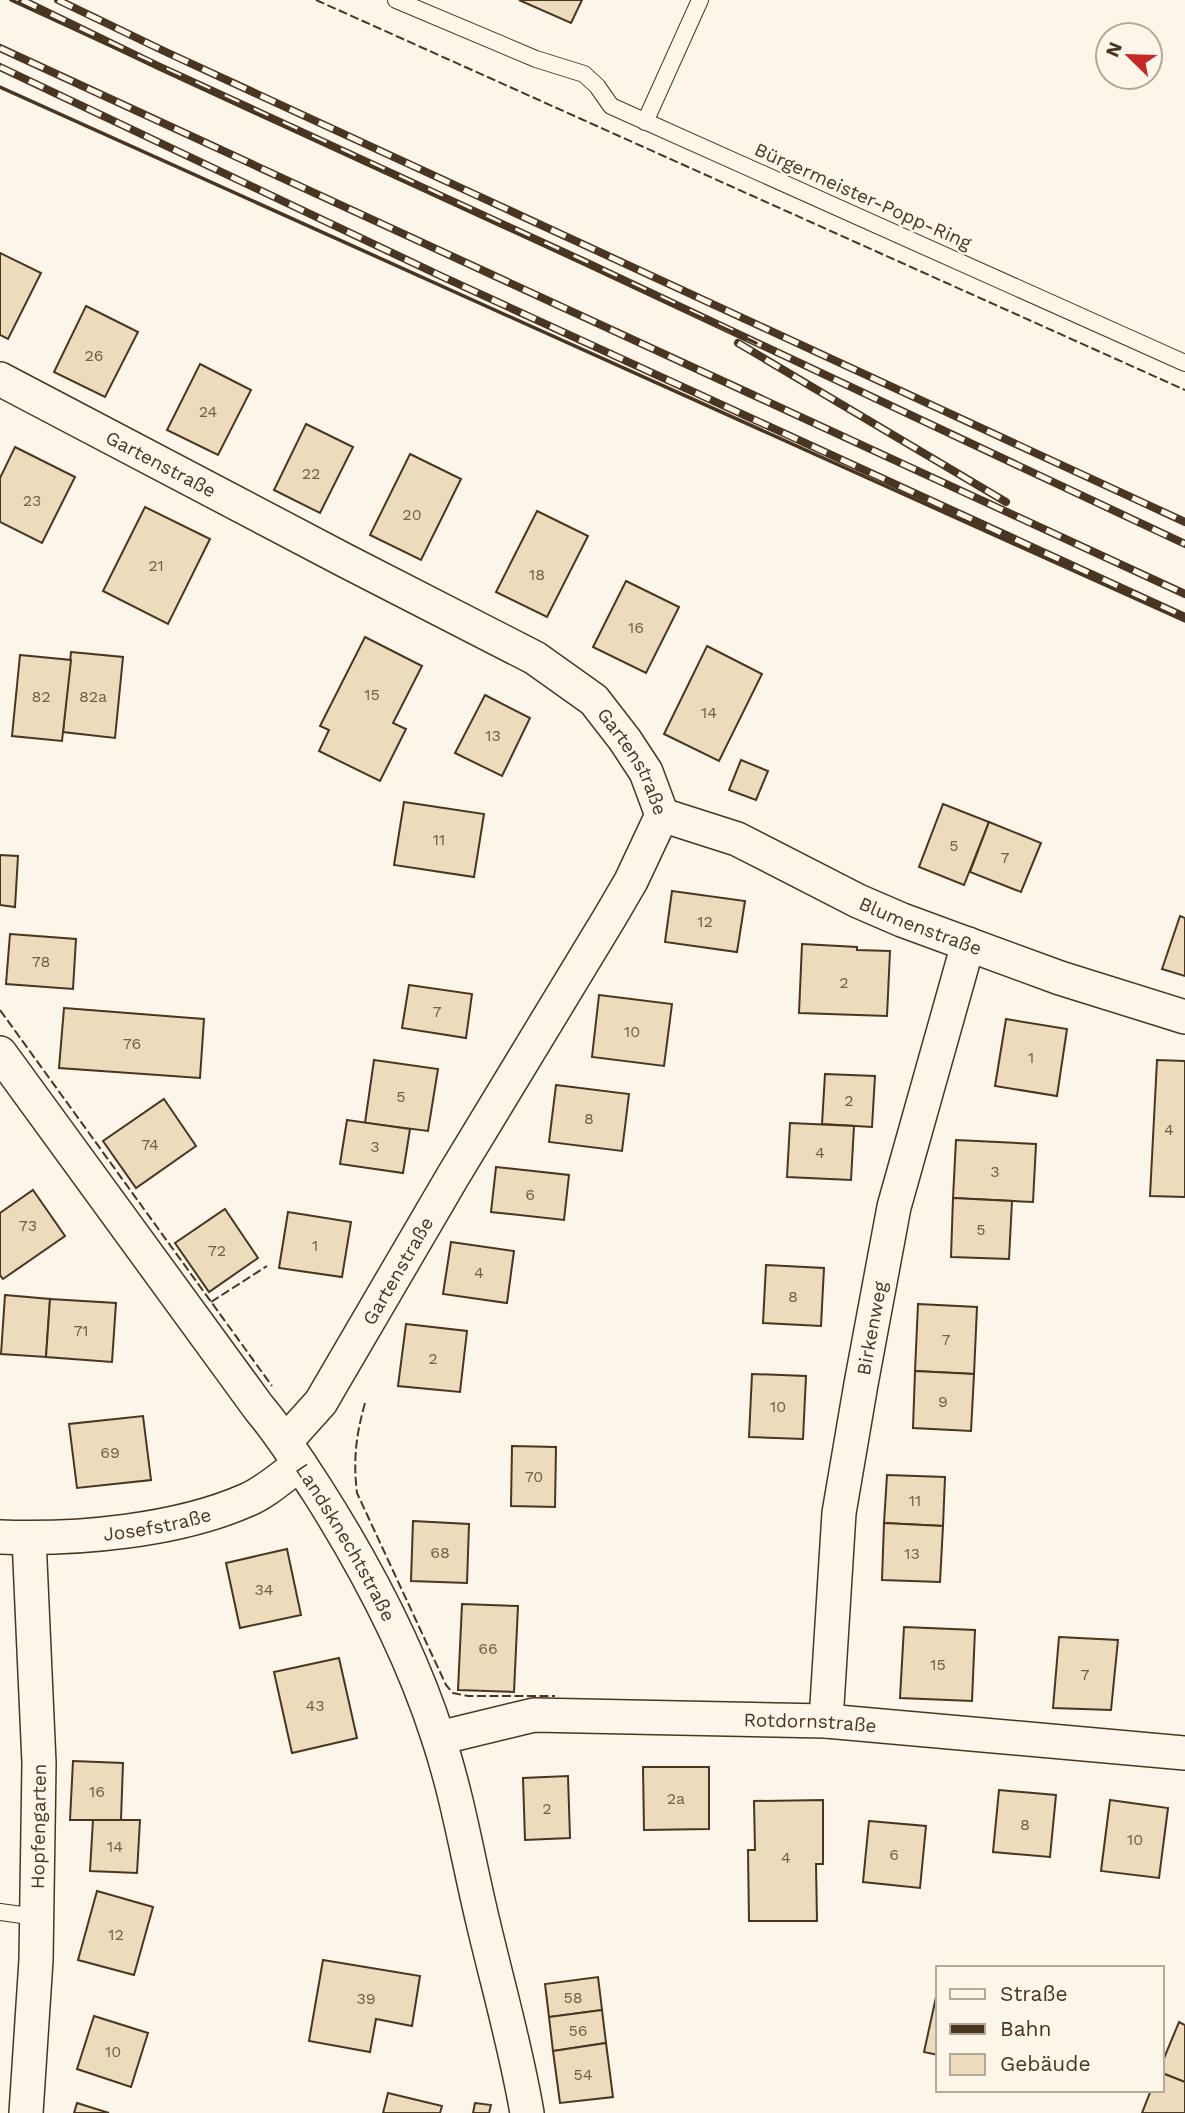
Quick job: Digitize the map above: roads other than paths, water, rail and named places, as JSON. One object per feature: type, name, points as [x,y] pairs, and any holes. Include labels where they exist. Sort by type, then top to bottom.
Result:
[{"type":"street","name":"Gartenstraße","points":[[0,379],[535,658],[594,700],[646,772],[662,815],[631,881],[453,1176],[293,1453]]},
{"type":"street","name":"Blumenstraße","points":[[662,815],[737,839],[858,901],[968,944],[1060,978],[1185,1017]]},
{"type":"street","name":"Birkenweg","points":[[826,1721],[839,1513],[860,1384],[894,1207],[968,944]]},
{"type":"street","name":"Landsknechtstraße","points":[[0,1053],[293,1453],[343,1531],[375,1591],[419,1683],[439,1738],[519,2064],[527,2113]]},
{"type":"street","name":"Josefstraße","points":[[15,1538],[77,1535],[163,1525],[212,1512],[249,1499],[293,1453]]},
{"type":"street","name":"Hopfengarten","points":[[15,1538],[39,1763],[36,1960],[26,2113]]},
{"type":"street","name":"Rotdornstraße","points":[[439,1738],[534,1715],[826,1721],[1185,1753]]},
{"type":"lane","name":"Bürgermeister-Popp-Ring","points":[[396,0],[536,59],[584,74],[597,86],[611,106],[1185,363]]},
{"type":"lane","points":[[645,122],[700,0]]},
{"type":"lane","points":[[0,1912],[36,1917]]},
{"type":"railway","points":[[22,0],[158,66],[585,262],[1185,544]]},
{"type":"railway","points":[[58,0],[1185,522]]},
{"type":"railway","points":[[0,48],[1185,594]]},
{"type":"railway","points":[[0,67],[443,277],[1185,617]]},
{"type":"railway","points":[[738,343],[1006,502]]}]
